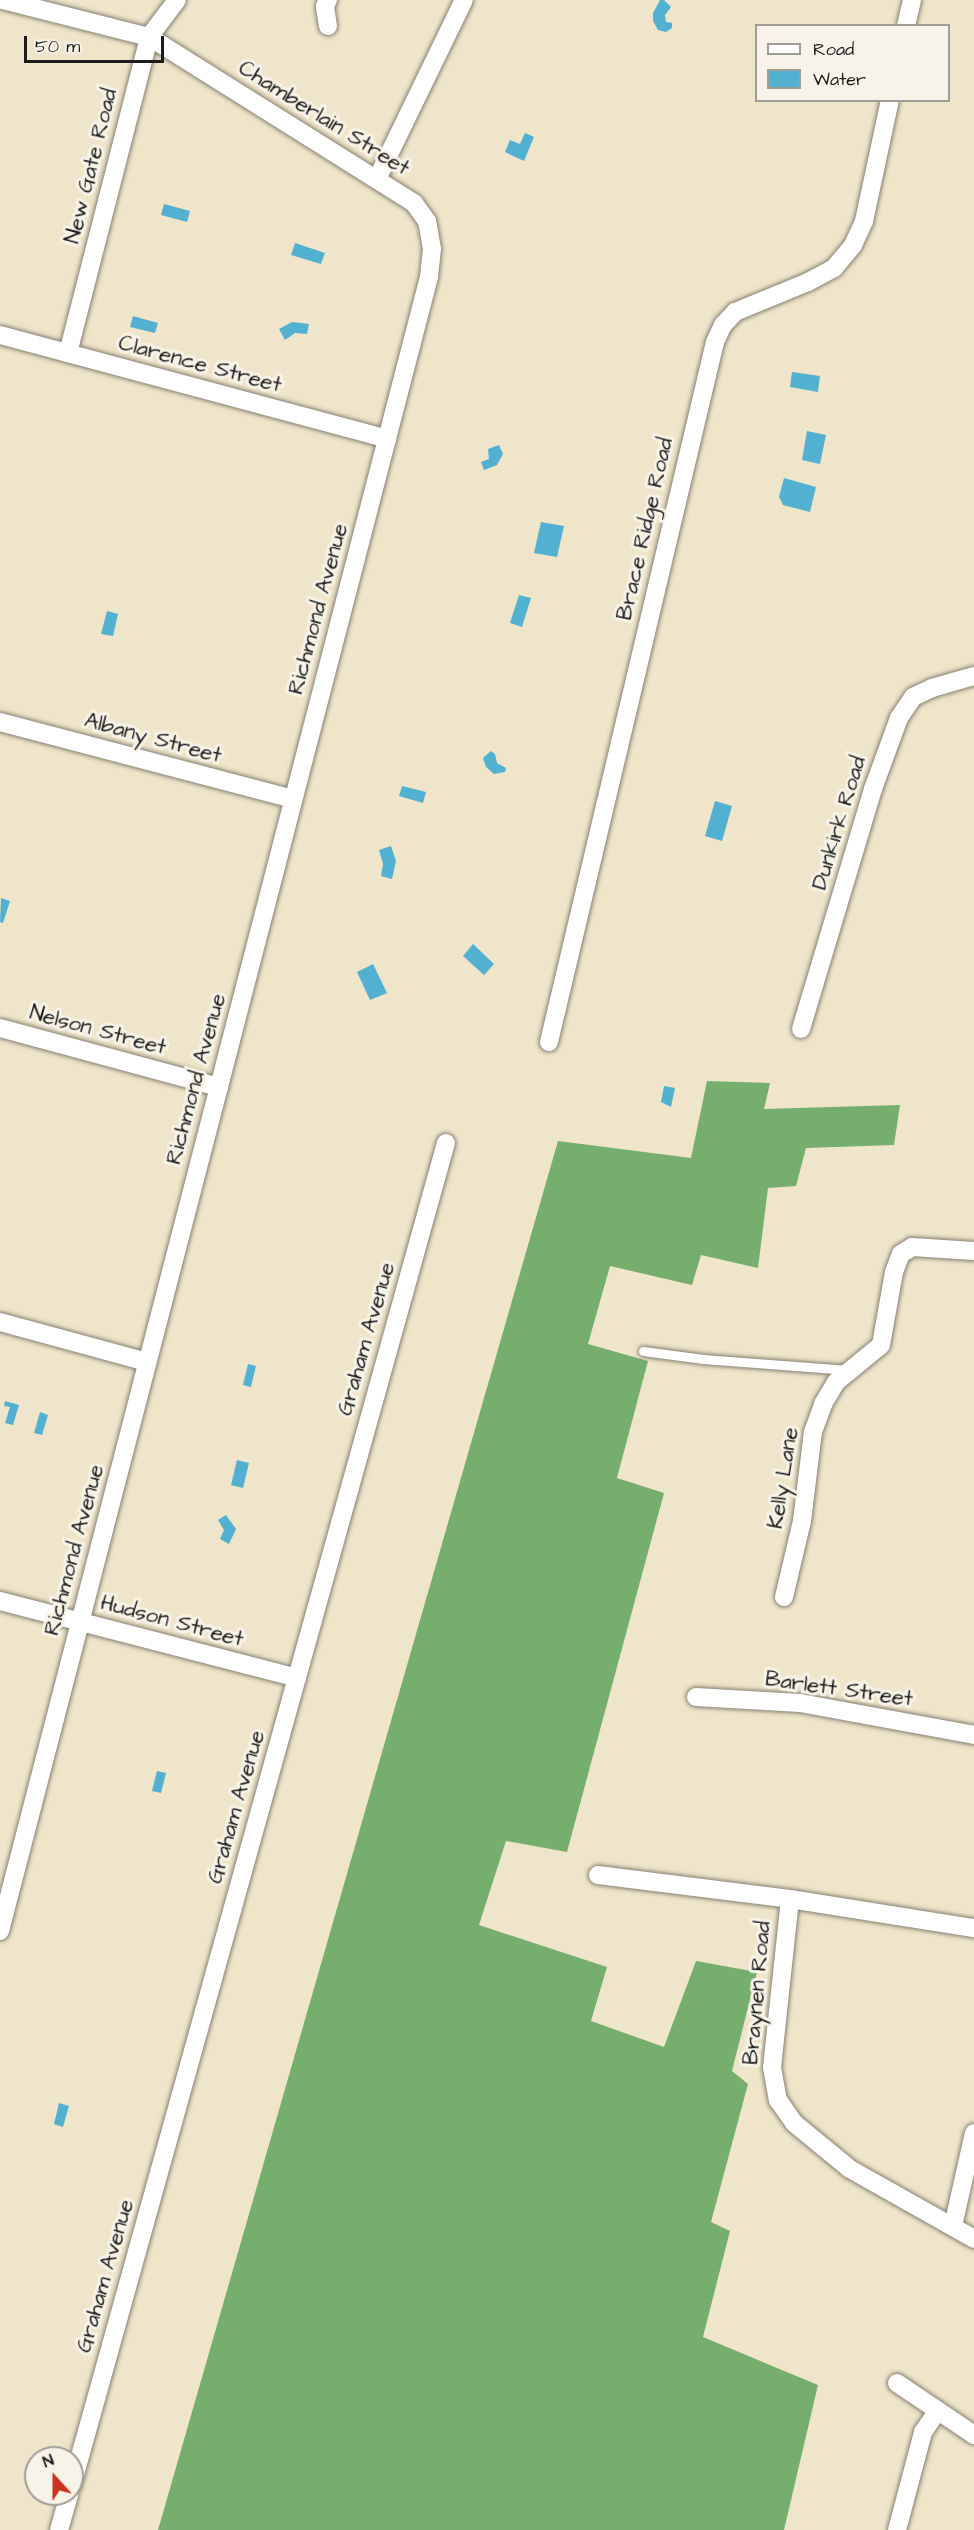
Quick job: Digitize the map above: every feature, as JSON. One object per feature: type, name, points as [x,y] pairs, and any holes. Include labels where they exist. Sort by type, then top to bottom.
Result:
[{"type":"street","name":"Chamberlain Street","points":[[3,0],[149,37],[377,179],[419,208],[427,221],[431,238]]},
{"type":"street","name":"New Gate Road","points":[[68,353],[149,37],[177,0]]},
{"type":"street","points":[[328,0],[325,6],[328,26]]},
{"type":"street","points":[[377,179],[464,0]]},
{"type":"street","points":[[906,24],[912,0]]},
{"type":"street","name":"Brace Ridge Road","points":[[549,1042],[715,342],[735,312],[808,282],[834,268],[853,244],[864,221],[890,102]]},
{"type":"street","name":"Richmond Avenue","points":[[0,1931],[6,1880],[80,1622],[429,277],[431,238]]},
{"type":"street","name":"Clarence Street","points":[[0,335],[387,440]]},
{"type":"street","name":"Dunkirk Road","points":[[801,1029],[873,789],[899,718],[913,697],[933,688],[974,676]]},
{"type":"street","name":"Albany Street","points":[[0,722],[293,800]]},
{"type":"street","name":"Nelson Street","points":[[0,1028],[219,1087]]},
{"type":"street","name":"Graham Avenue","points":[[83,2446],[446,1143]]},
{"type":"street","name":"Kelly Lane","points":[[784,1597],[802,1521],[813,1432],[823,1404],[836,1382],[881,1345],[894,1272],[901,1254],[912,1247],[974,1251]]},
{"type":"street","points":[[0,1323],[147,1362]]},
{"type":"street","name":"Hudson Street","points":[[0,1601],[297,1678]]},
{"type":"street","name":"Barlett Street","points":[[696,1697],[800,1703],[974,1735]]},
{"type":"street","points":[[598,1875],[790,1899],[974,1928]]},
{"type":"street","name":"Braynen Road","points":[[790,1899],[772,2067],[778,2100],[794,2123],[850,2169],[974,2239]]},
{"type":"street","points":[[953,2226],[974,2133]]},
{"type":"street","points":[[897,2383],[974,2435]]},
{"type":"street","points":[[897,2530],[923,2432],[937,2412]]},
{"type":"street","points":[[59,2530],[66,2506]]},
{"type":"lane","points":[[643,1351],[703,1359],[853,1370]]},
{"type":"green space","points":[[707,1081],[770,1083],[764,1109],[900,1105],[894,1145],[806,1148],[796,1186],[768,1188],[758,1268],[701,1255],[692,1285],[610,1266],[588,1344],[648,1361],[617,1478],[664,1493],[567,1852],[506,1841],[479,1925],[607,1967],[591,2021],[664,2047],[696,1961],[757,1972],[732,2071],[748,2084],[711,2222],[730,2231],[703,2337],[818,2385],[784,2530],[158,2530],[558,1141],[691,1158]]},
{"type":"water","points":[[660,0],[664,0],[671,7],[665,15],[666,22],[672,23],[672,28],[666,32],[658,30],[653,21],[653,13]]},
{"type":"water","points":[[525,133],[534,137],[524,161],[505,152],[510,140],[520,144]]},
{"type":"water","points":[[164,204],[190,211],[187,222],[161,215]]},
{"type":"water","points":[[295,243],[325,253],[321,264],[291,255]]},
{"type":"water","points":[[133,316],[158,323],[155,333],[130,327]]},
{"type":"water","points":[[292,322],[309,324],[307,334],[295,333],[285,340],[279,329]]},
{"type":"water","points":[[792,372],[820,376],[818,392],[790,387]]},
{"type":"water","points":[[807,431],[826,435],[820,464],[802,460]]},
{"type":"water","points":[[499,445],[503,454],[497,465],[484,470],[481,462],[489,459],[488,449]]},
{"type":"water","points":[[784,478],[816,487],[810,512],[783,505],[779,497]]},
{"type":"water","points":[[541,522],[564,526],[557,557],[534,553]]},
{"type":"water","points":[[519,595],[531,598],[522,627],[510,623]]},
{"type":"water","points":[[107,611],[118,614],[113,636],[101,634]]},
{"type":"water","points":[[491,751],[495,754],[497,763],[506,768],[505,772],[494,774],[486,767],[483,758]]},
{"type":"water","points":[[402,786],[426,792],[423,803],[399,796]]},
{"type":"water","points":[[715,801],[732,806],[722,841],[705,836]]},
{"type":"water","points":[[391,846],[396,861],[392,879],[381,876],[383,864],[379,850]]},
{"type":"water","points":[[1,898],[10,901],[3,923],[0,922]]},
{"type":"water","points":[[473,944],[494,964],[484,975],[463,956]]},
{"type":"water","points":[[373,964],[387,993],[370,1000],[357,972]]},
{"type":"water","points":[[664,1086],[675,1088],[671,1107],[661,1102]]},
{"type":"water","points":[[248,1364],[256,1366],[251,1387],[243,1385]]},
{"type":"water","points":[[5,1401],[19,1405],[13,1425],[5,1423],[10,1407],[4,1406]]},
{"type":"water","points":[[40,1412],[48,1415],[42,1435],[34,1433]]},
{"type":"water","points":[[237,1460],[249,1463],[243,1488],[231,1485]]},
{"type":"water","points":[[226,1515],[236,1529],[229,1544],[220,1539],[224,1530],[218,1520]]},
{"type":"water","points":[[157,1771],[166,1773],[161,1793],[152,1791]]},
{"type":"water","points":[[59,2103],[69,2106],[63,2127],[54,2124]]}]
